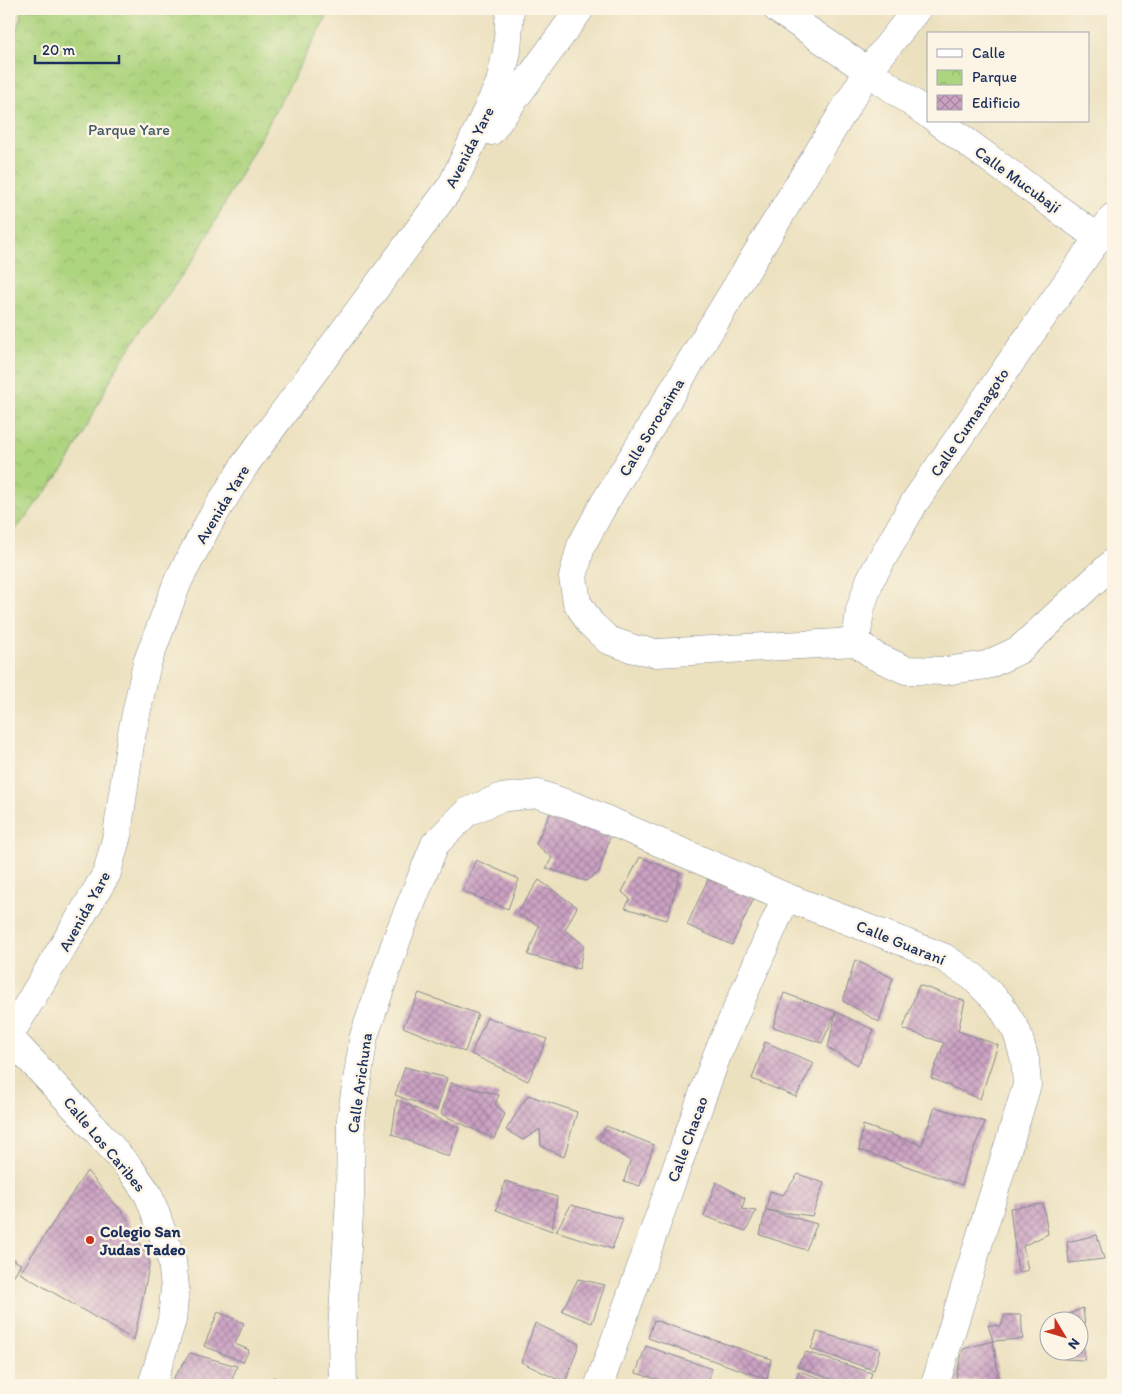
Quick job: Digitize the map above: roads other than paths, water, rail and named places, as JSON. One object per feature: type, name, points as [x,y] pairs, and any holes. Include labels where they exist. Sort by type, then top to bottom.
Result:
[{"type":"street","name":"Avenida Yare","points":[[9,1037],[107,873],[117,835],[130,737],[147,662],[178,581],[211,519],[246,463],[452,185],[500,83],[507,51],[510,9]]},
{"type":"street","points":[[452,185],[580,9]]},
{"type":"street","points":[[777,9],[868,70],[927,113]]},
{"type":"street","name":"Calle Sorocaima","points":[[856,642],[667,653],[634,650],[608,640],[590,623],[577,602],[573,577],[581,546],[605,502],[868,70],[917,9]]},
{"type":"street","name":"Calle Mucubají","points":[[940,122],[1106,228]]},
{"type":"street","name":"Calle Cumanagoto","points":[[856,642],[860,610],[870,580],[914,503],[1106,228]]},
{"type":"street","points":[[856,642],[875,656],[906,670],[945,671],[987,665],[1018,650],[1113,563]]},
{"type":"street","name":"Calle Guaraní","points":[[500,798],[538,794],[577,807],[786,897],[943,958],[973,977],[1000,1004],[1017,1032],[1025,1060],[1027,1085],[935,1385]]},
{"type":"street","name":"Calle Arichuna","points":[[343,1385],[342,1331],[350,1197],[351,1119],[364,1036],[398,936],[435,844],[467,812],[500,798]]},
{"type":"street","name":"Calle Chacao","points":[[599,1385],[717,1054],[786,897]]},
{"type":"street","name":"Calle Los Caribes","points":[[9,1037],[98,1132],[131,1170],[148,1194],[172,1261],[175,1287],[172,1320],[152,1385]]},
{"type":"place","name":"Colegio San Judas Tadeo","points":[[90,1240]]},
{"type":"park label","name":"Parque Yare","points":[[129,129]]}]
